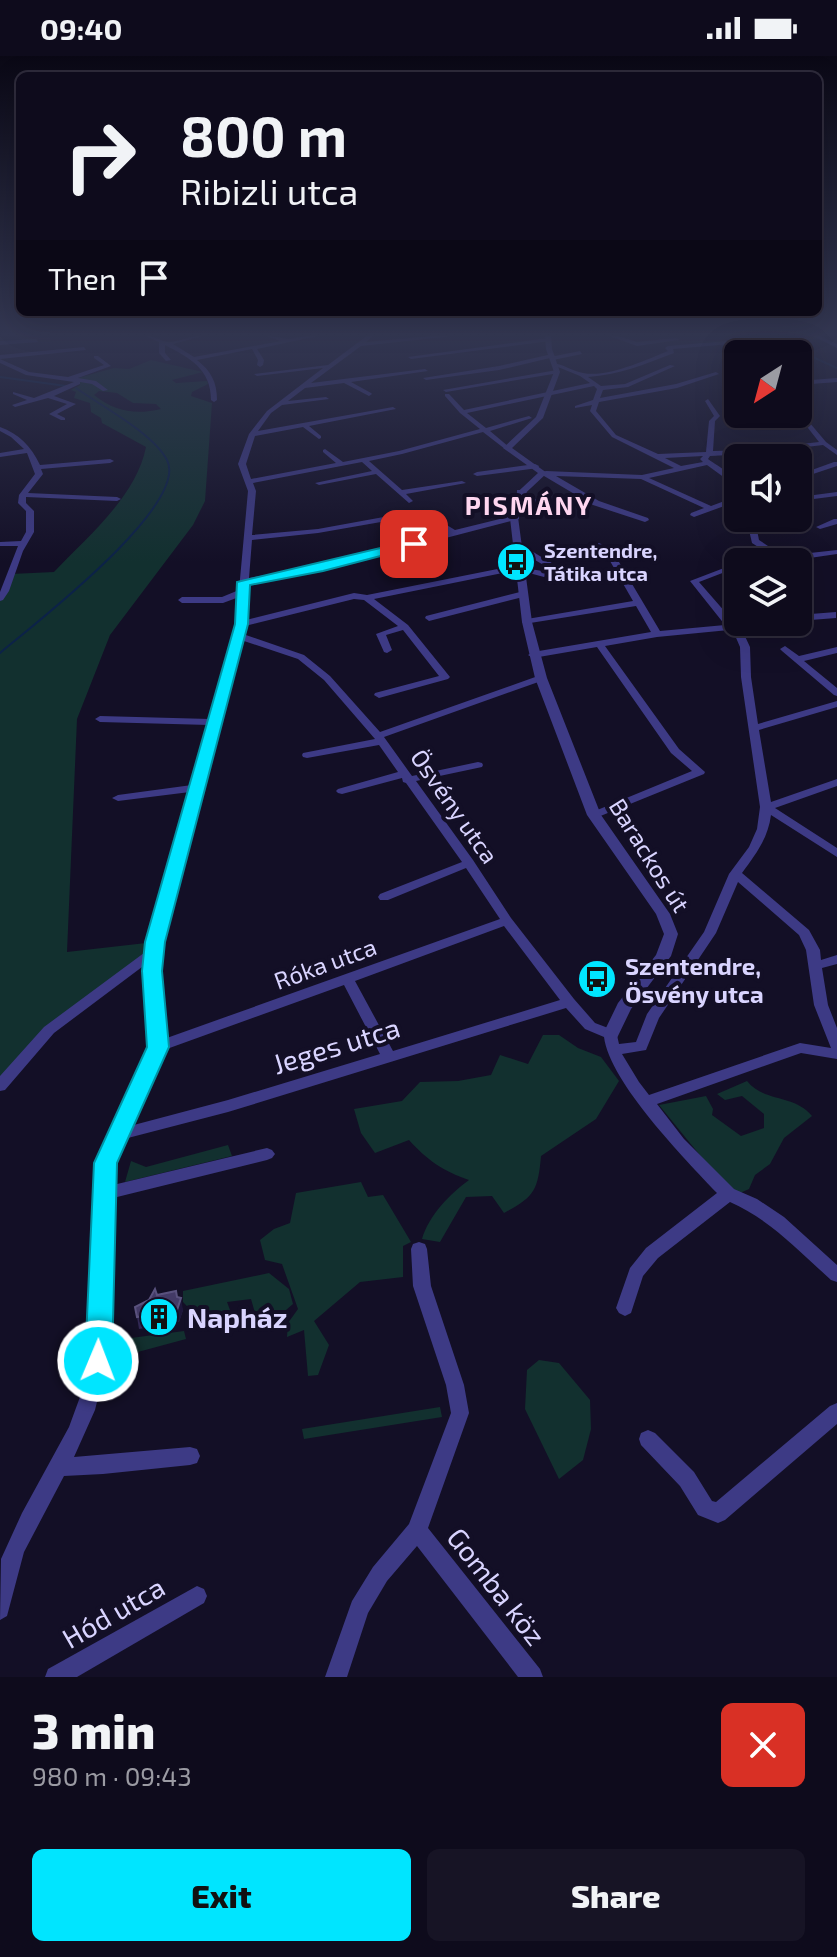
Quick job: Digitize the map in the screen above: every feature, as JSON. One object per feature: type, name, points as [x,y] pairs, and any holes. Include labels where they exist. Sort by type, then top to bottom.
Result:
[{"type":"street","points":[[59,411],[52,414],[63,419]]},
{"type":"street","points":[[0,1609],[17,1544],[86,1414],[94,1390],[98,1361],[106,1163],[158,1047],[152,971],[154,952],[212,722],[239,630],[252,491],[242,464],[252,434],[271,411]]},
{"type":"street","points":[[252,434],[383,411]]},
{"type":"street","points":[[462,412],[469,411]]},
{"type":"street","points":[[507,448],[539,418],[541,411]]},
{"type":"street","points":[[595,411],[595,416],[614,436],[678,467]]},
{"type":"street","points":[[493,510],[512,501],[544,473],[642,477],[706,458],[711,450],[712,421],[717,416],[714,411]]},
{"type":"street","points":[[462,412],[544,473],[596,503],[645,520]]},
{"type":"street","points":[[249,482],[364,460],[529,418]]},
{"type":"street","points":[[303,424],[319,437]]},
{"type":"street","points":[[812,428],[837,453]]},
{"type":"street","points":[[0,429],[17,435],[39,474],[23,495],[22,503],[30,511],[30,532],[22,543],[0,598]]},
{"type":"street","points":[[417,439],[425,446]]},
{"type":"street","points":[[812,445],[824,443]]},
{"type":"street","points":[[0,455],[26,451]]},
{"type":"street","points":[[325,451],[342,464]]},
{"type":"street","points":[[659,456],[724,457]]},
{"type":"street","points":[[706,458],[724,473]]},
{"type":"street","points":[[364,460],[409,501]]},
{"type":"street","points":[[37,467],[110,461]]},
{"type":"street","points":[[812,472],[837,464]]},
{"type":"street","points":[[477,474],[535,466]]},
{"type":"street","points":[[319,483],[377,472]]},
{"type":"street","points":[[642,477],[712,509]]},
{"type":"street","points":[[400,493],[462,483]]},
{"type":"street","points":[[520,492],[554,515]]},
{"type":"street","points":[[812,497],[837,494]]},
{"type":"street","points":[[23,495],[117,499]]},
{"type":"street","name":"Barackos út","points":[[512,501],[527,622],[541,678],[594,815],[663,914],[671,934],[663,956],[624,1007],[611,1034]]},
{"type":"street","points":[[694,515],[724,505]]},
{"type":"street","points":[[247,538],[318,531],[422,512],[452,531]]},
{"type":"street","points":[[182,600],[223,600],[243,587],[516,517]]},
{"type":"street","points":[[820,527],[837,521]]},
{"type":"street","points":[[753,532],[755,541],[764,548]]},
{"type":"street","points":[[0,544],[22,543]]},
{"type":"street","points":[[544,560],[599,545],[613,559],[657,634]]},
{"type":"street","points":[[239,630],[354,596],[367,598],[522,569],[536,575],[548,573],[553,567],[519,547]]},
{"type":"street","points":[[812,556],[837,552]]},
{"type":"street","points":[[724,570],[694,581],[724,616]]},
{"type":"street","points":[[429,618],[524,594]]},
{"type":"street","points":[[367,598],[405,627],[445,677],[379,695]]},
{"type":"street","points":[[527,622],[637,603]]},
{"type":"street","points":[[812,617],[836,615]]},
{"type":"street","points":[[387,650],[381,634],[405,627]]},
{"type":"street","name":"Ösvény utca","points":[[239,630],[301,657],[327,678],[380,738],[507,921],[569,1002],[590,1026],[611,1034]]},
{"type":"street","points":[[533,655],[657,634],[724,630]]},
{"type":"street","points":[[613,1050],[641,1046],[652,1017],[710,933],[735,874],[755,847],[763,829],[766,807],[756,728],[746,677],[745,647],[738,636]]},
{"type":"street","points":[[594,815],[700,772],[675,751],[599,643]]},
{"type":"street","points":[[785,649],[837,693]]},
{"type":"street","points":[[799,659],[837,650]]},
{"type":"street","points":[[307,755],[380,738],[541,678]]},
{"type":"street","points":[[756,728],[837,704]]},
{"type":"street","points":[[100,719],[212,722]]},
{"type":"street","points":[[342,791],[478,765]]},
{"type":"street","points":[[766,807],[837,782]]},
{"type":"street","points":[[118,798],[196,788]]},
{"type":"street","points":[[766,807],[837,853]]},
{"type":"street","points":[[384,897],[469,863]]},
{"type":"street","points":[[735,874],[804,933],[813,950],[821,1005],[837,1046]]},
{"type":"street","name":"Róka utca","points":[[158,1047],[507,921]]},
{"type":"street","points":[[0,1086],[49,1030],[154,952]]},
{"type":"street","points":[[815,966],[837,959]]},
{"type":"street","points":[[347,978],[388,1055]]},
{"type":"street","name":"Jeges utca","points":[[119,1135],[228,1106],[569,1002]]},
{"type":"street","points":[[611,1034],[613,1050],[646,1102],[679,1143],[728,1194],[751,1204],[778,1222],[837,1275]]},
{"type":"street","points":[[646,1102],[800,1048],[837,1054]]},
{"type":"street","points":[[103,1194],[267,1154]]},
{"type":"street","points":[[625,1308],[636,1273],[652,1253],[728,1194]]},
{"type":"street","points":[[337,1670],[359,1608],[380,1574],[417,1530],[460,1413],[455,1385],[422,1286],[419,1249]]},
{"type":"street","points":[[648,1439],[687,1479],[705,1508],[718,1513],[837,1412]]},
{"type":"street","points":[[59,1467],[190,1456]]},
{"type":"street","name":"Gomba köz","points":[[417,1530],[532,1677]]},
{"type":"street","name":"Hód utca","points":[[56,1677],[197,1596]]},
{"type":"green space","points":[[211,411],[205,501],[193,525],[110,635],[77,719],[67,952],[155,942],[154,952],[69,1015],[0,1086],[0,598],[11,574],[54,572],[109,515],[141,465],[146,447],[102,423],[101,418],[91,412]]},
{"type":"green space","points":[[543,1035],[559,1035],[578,1048],[601,1057],[619,1081],[596,1119],[541,1156],[536,1185],[522,1202],[504,1213],[492,1196],[466,1197],[440,1242],[422,1239],[441,1206],[469,1180],[436,1164],[409,1140],[375,1153],[361,1133],[354,1109],[402,1101],[420,1082],[458,1081],[491,1075],[500,1055],[528,1064]]},
{"type":"green space","points":[[747,1081],[762,1093],[797,1104],[812,1116],[784,1138],[770,1164],[755,1175],[749,1189],[740,1193],[725,1186],[659,1105],[706,1096],[713,1109],[712,1115],[741,1136],[764,1128],[764,1114],[742,1096],[725,1100],[717,1094]]},
{"type":"green space","points":[[228,1145],[232,1156],[125,1182],[131,1161],[146,1167]]},
{"type":"green space","points":[[361,1182],[368,1197],[383,1195],[411,1242],[403,1246],[403,1277],[360,1282],[314,1321],[329,1345],[318,1375],[308,1376],[304,1330],[287,1337],[288,1323],[298,1309],[282,1264],[265,1260],[260,1240],[274,1229],[290,1223],[296,1193]]},
{"type":"green space","points":[[269,1273],[289,1289],[293,1304],[279,1316],[257,1320],[251,1299],[227,1302],[233,1318],[228,1328],[212,1332],[183,1302],[183,1291]]},
{"type":"green space","points":[[112,1330],[131,1338],[184,1331],[186,1339],[123,1356],[118,1377],[103,1388],[108,1334]]},
{"type":"green space","points":[[539,1360],[559,1363],[590,1400],[591,1429],[583,1460],[559,1479],[525,1409],[527,1370]]},
{"type":"green space","points":[[440,1407],[442,1417],[304,1439],[302,1429]]},
{"type":"building","points":[[155,1289],[157,1295],[176,1291],[177,1297],[181,1298],[177,1310],[137,1317],[135,1307],[149,1300]]},
{"type":"waterway","points":[[0,653],[104,563],[155,505],[168,480],[167,460],[160,450],[110,411]]},
{"type":"place","name":"Szentendre, Tátika utca","points":[[516,562]]},
{"type":"place","name":"Szentendre, Ösvény utca","points":[[597,979]]},
{"type":"place","name":"Napház","points":[[159,1317]]},
{"type":"district","name":"PISMÁNY","points":[[529,504]]},
{"type":"route","points":[[98,1361],[106,1163],[158,1047],[152,971],[155,942],[181,856],[199,772],[241,624],[244,582],[323,567],[414,544]]}]
